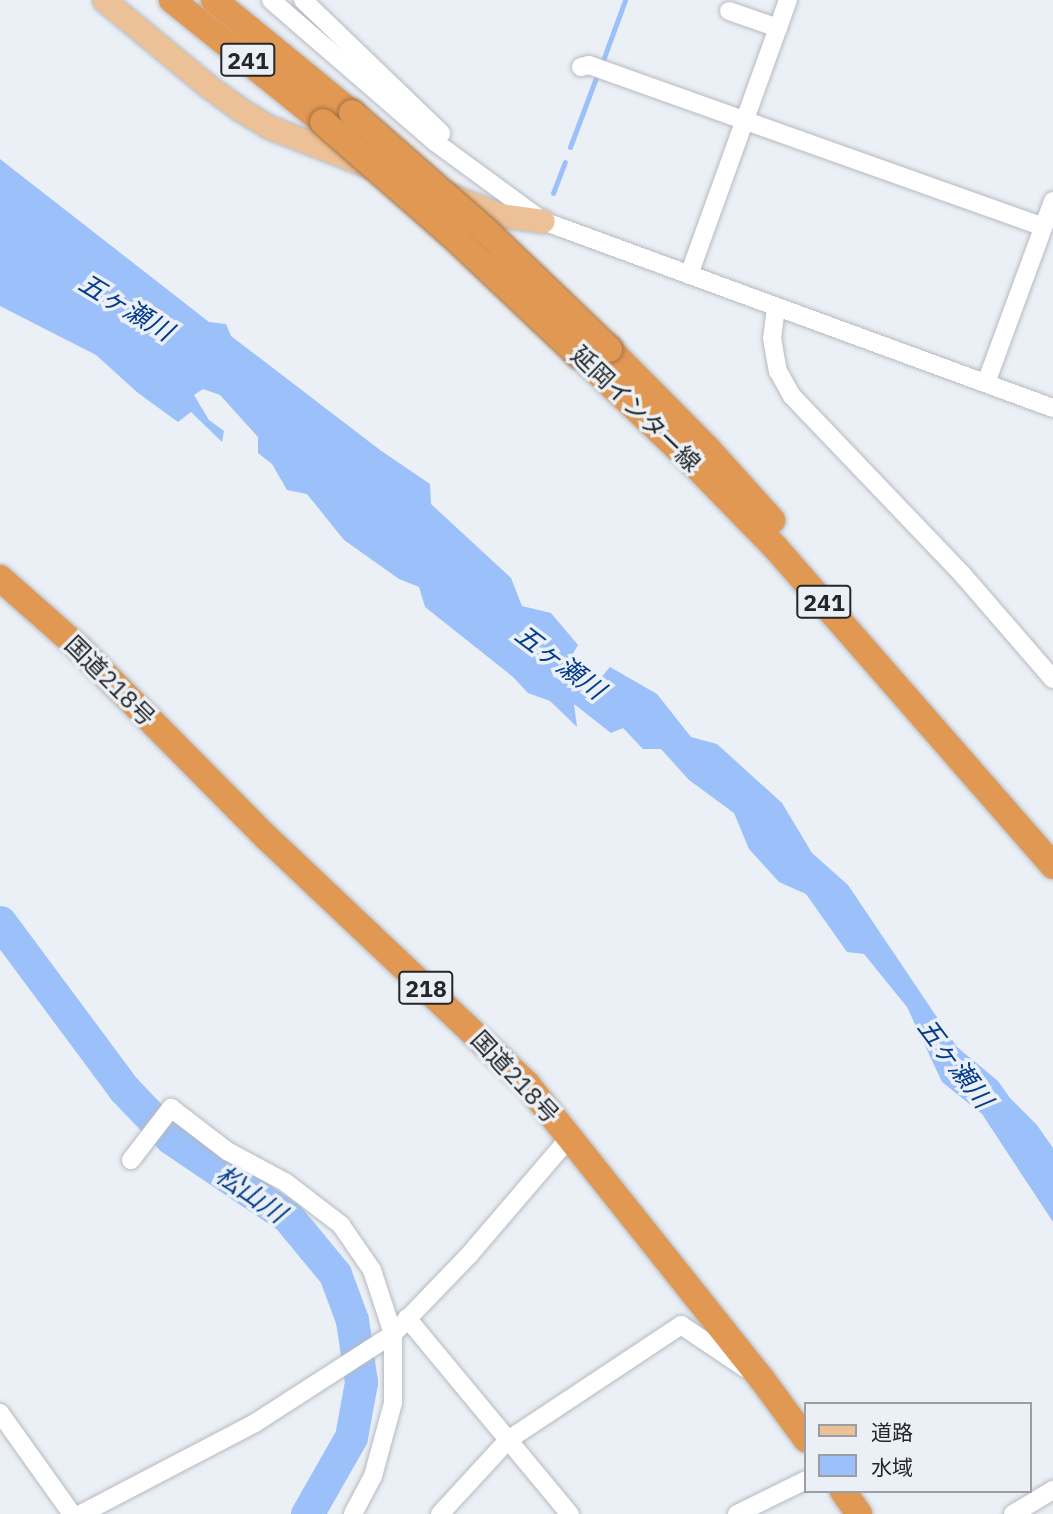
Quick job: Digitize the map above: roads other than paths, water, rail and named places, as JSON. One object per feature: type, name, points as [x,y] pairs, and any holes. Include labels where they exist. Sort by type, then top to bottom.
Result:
[{"type":"highway","name":"延岡インター線","points":[[172,0],[323,122],[450,233],[689,459],[775,547],[1053,866]]},
{"type":"highway","name":"延岡インター線","points":[[214,0],[352,113],[485,230],[708,449],[793,543],[969,750],[1053,860]]},
{"type":"highway","name":"国道218号","points":[[0,578],[79,649],[266,837],[527,1084],[761,1378],[804,1436]]},
{"type":"highway","points":[[844,1493],[859,1514]]},
{"type":"main road","name":"241","points":[[104,0],[208,86],[269,127],[500,215],[543,221]]},
{"type":"street","points":[[271,0],[435,142],[543,221],[1053,408]]},
{"type":"street","points":[[303,0],[505,193]]},
{"type":"street","points":[[689,275],[788,0]]},
{"type":"street","points":[[729,11],[778,28]]},
{"type":"street","points":[[582,67],[589,65],[1046,232]]},
{"type":"street","points":[[986,383],[1046,232],[1053,201]]},
{"type":"street","points":[[776,307],[772,338],[779,371],[792,396],[962,574],[1053,679]]},
{"type":"street","points":[[131,1160],[170,1109],[227,1151],[285,1182],[341,1225],[372,1270],[392,1334],[393,1404],[373,1476],[353,1514]]},
{"type":"street","points":[[81,1514],[255,1423],[392,1334],[469,1255],[570,1137]]},
{"type":"street","points":[[407,1318],[570,1514]]},
{"type":"street","points":[[440,1514],[508,1440],[681,1325],[761,1378]]},
{"type":"street","points":[[0,1413],[72,1514]]},
{"type":"street","points":[[737,1514],[804,1481]]},
{"type":"street","points":[[1013,1514],[1053,1490]]},
{"type":"water","name":"五ヶ瀬川","points":[[0,159],[209,322],[226,324],[231,336],[380,450],[430,484],[431,504],[511,578],[522,606],[551,613],[578,645],[571,657],[599,680],[610,667],[657,694],[691,737],[717,744],[782,803],[812,853],[848,885],[957,1047],[998,1081],[1010,1098],[1037,1125],[1053,1148],[1053,1222],[982,1114],[942,1082],[907,1007],[864,954],[847,952],[806,894],[779,882],[749,849],[734,813],[689,780],[661,749],[643,749],[623,728],[611,733],[574,704],[577,727],[550,701],[528,693],[513,677],[425,607],[419,587],[399,579],[344,540],[307,494],[287,490],[272,464],[258,453],[258,437],[220,395],[203,389],[194,395],[209,420],[224,431],[222,442],[191,412],[178,422],[138,393],[96,355],[0,306]]},
{"type":"waterway","points":[[602,63],[625,0]]},
{"type":"waterway","points":[[570,147],[597,75]]},
{"type":"waterway","points":[[553,193],[565,162]]},
{"type":"waterway","name":"松山川","points":[[0,922],[124,1089],[171,1138],[288,1217],[335,1274],[352,1320],[361,1382],[351,1437],[307,1514]]}]
